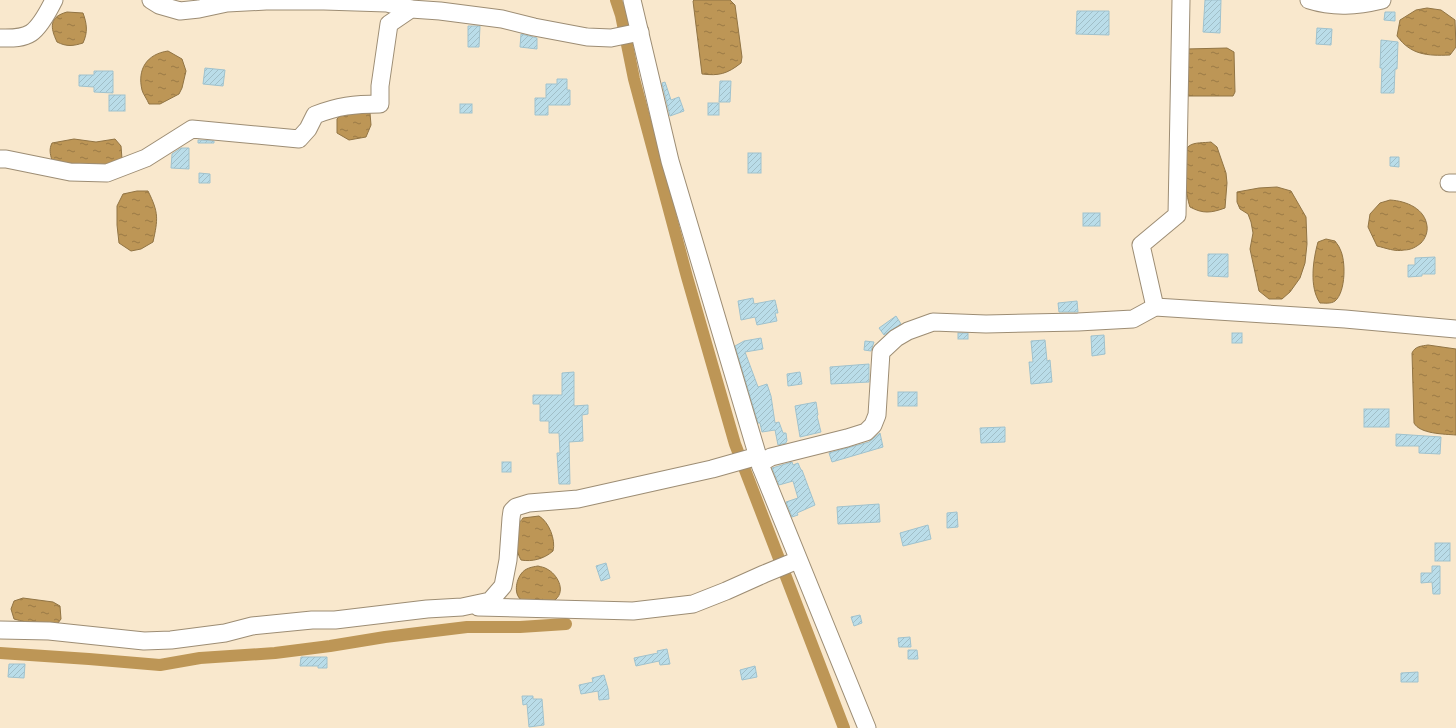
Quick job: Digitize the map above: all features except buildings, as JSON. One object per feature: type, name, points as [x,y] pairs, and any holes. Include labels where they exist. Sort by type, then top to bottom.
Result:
[{"type":"street","points":[[0,38],[15,38],[31,33],[40,24],[54,0]]},
{"type":"street","points":[[151,0],[159,5],[180,11],[199,9],[227,3],[266,0],[324,0],[387,3],[411,9],[502,19],[587,37],[611,38],[640,32]]},
{"type":"street","points":[[632,0],[670,161],[759,461],[867,728]]},
{"type":"street","points":[[1155,307],[1142,245],[1177,215],[1181,0]]},
{"type":"street","points":[[1309,0],[1320,4],[1350,6],[1382,0]]},
{"type":"street","points":[[0,159],[70,172],[106,173],[146,158],[192,130],[299,139],[308,129],[315,115],[332,108],[359,104],[380,104],[380,86],[389,24],[411,9]]},
{"type":"street","points":[[466,606],[490,601],[503,586],[508,560],[512,511],[516,507],[529,504],[578,499],[712,469],[764,461],[771,457],[866,432],[873,425],[877,415],[881,352],[896,338],[908,331],[933,322],[993,324],[1133,319],[1155,307],[1345,319],[1456,329]]},
{"type":"street","points":[[0,630],[49,632],[144,641],[171,640],[225,633],[252,626],[269,624],[312,620],[334,620],[466,606],[633,611],[692,604],[798,560]]},
{"type":"water","points":[[694,0],[730,0],[735,5],[742,57],[741,63],[727,72],[713,75],[702,74]]},
{"type":"water","points":[[1427,8],[1441,10],[1455,20],[1456,47],[1450,55],[1434,55],[1414,51],[1397,36],[1400,20],[1416,10]]},
{"type":"water","points":[[67,12],[83,13],[86,35],[83,43],[70,46],[57,42],[52,27],[54,20],[61,14]]},
{"type":"water","points":[[1227,48],[1234,52],[1235,92],[1233,96],[1185,96],[1186,49]]},
{"type":"water","points":[[168,51],[182,59],[186,71],[182,88],[179,94],[160,104],[149,104],[142,90],[142,69],[154,55]]},
{"type":"water","points":[[345,109],[364,109],[370,113],[371,125],[366,137],[349,140],[337,133],[337,119]]},
{"type":"water","points":[[74,139],[96,142],[115,139],[121,146],[122,159],[115,164],[98,166],[57,162],[52,160],[50,147],[52,143]]},
{"type":"water","points":[[1211,142],[1217,147],[1226,173],[1227,183],[1225,208],[1211,212],[1203,212],[1190,207],[1185,185],[1184,157],[1189,146],[1196,143]]},
{"type":"water","points":[[1277,187],[1291,191],[1306,217],[1307,244],[1305,263],[1300,278],[1290,292],[1282,299],[1269,299],[1259,291],[1250,249],[1253,233],[1251,222],[1248,214],[1240,209],[1237,202],[1237,192],[1259,188]]},
{"type":"water","points":[[137,191],[148,191],[156,211],[157,222],[153,242],[141,249],[131,251],[119,243],[117,206],[123,194]]},
{"type":"water","points":[[1390,200],[1409,204],[1419,211],[1426,220],[1427,228],[1424,240],[1415,247],[1409,249],[1390,250],[1377,246],[1368,227],[1370,214],[1380,203]]},
{"type":"water","points":[[1326,239],[1335,241],[1340,248],[1343,260],[1344,276],[1339,297],[1330,303],[1320,303],[1314,289],[1313,273],[1318,242]]},
{"type":"water","points":[[1428,345],[1456,349],[1456,435],[1439,434],[1427,431],[1417,427],[1414,423],[1412,353],[1421,346]]},
{"type":"water","points":[[539,516],[546,522],[553,537],[553,551],[538,559],[529,561],[521,560],[516,543],[517,526],[523,518]]},
{"type":"water","points":[[538,566],[551,571],[559,582],[560,591],[559,595],[553,601],[545,603],[529,603],[522,600],[517,594],[517,581],[521,574],[527,569]]},
{"type":"water","points":[[23,598],[53,602],[60,606],[61,619],[58,623],[41,624],[14,619],[11,609],[14,601]]},
{"type":"waterway","points":[[616,0],[621,15],[634,79],[687,277],[735,444],[844,728]]},
{"type":"waterway","points":[[0,653],[160,665],[200,658],[275,653],[467,627],[520,627],[566,624]]}]
